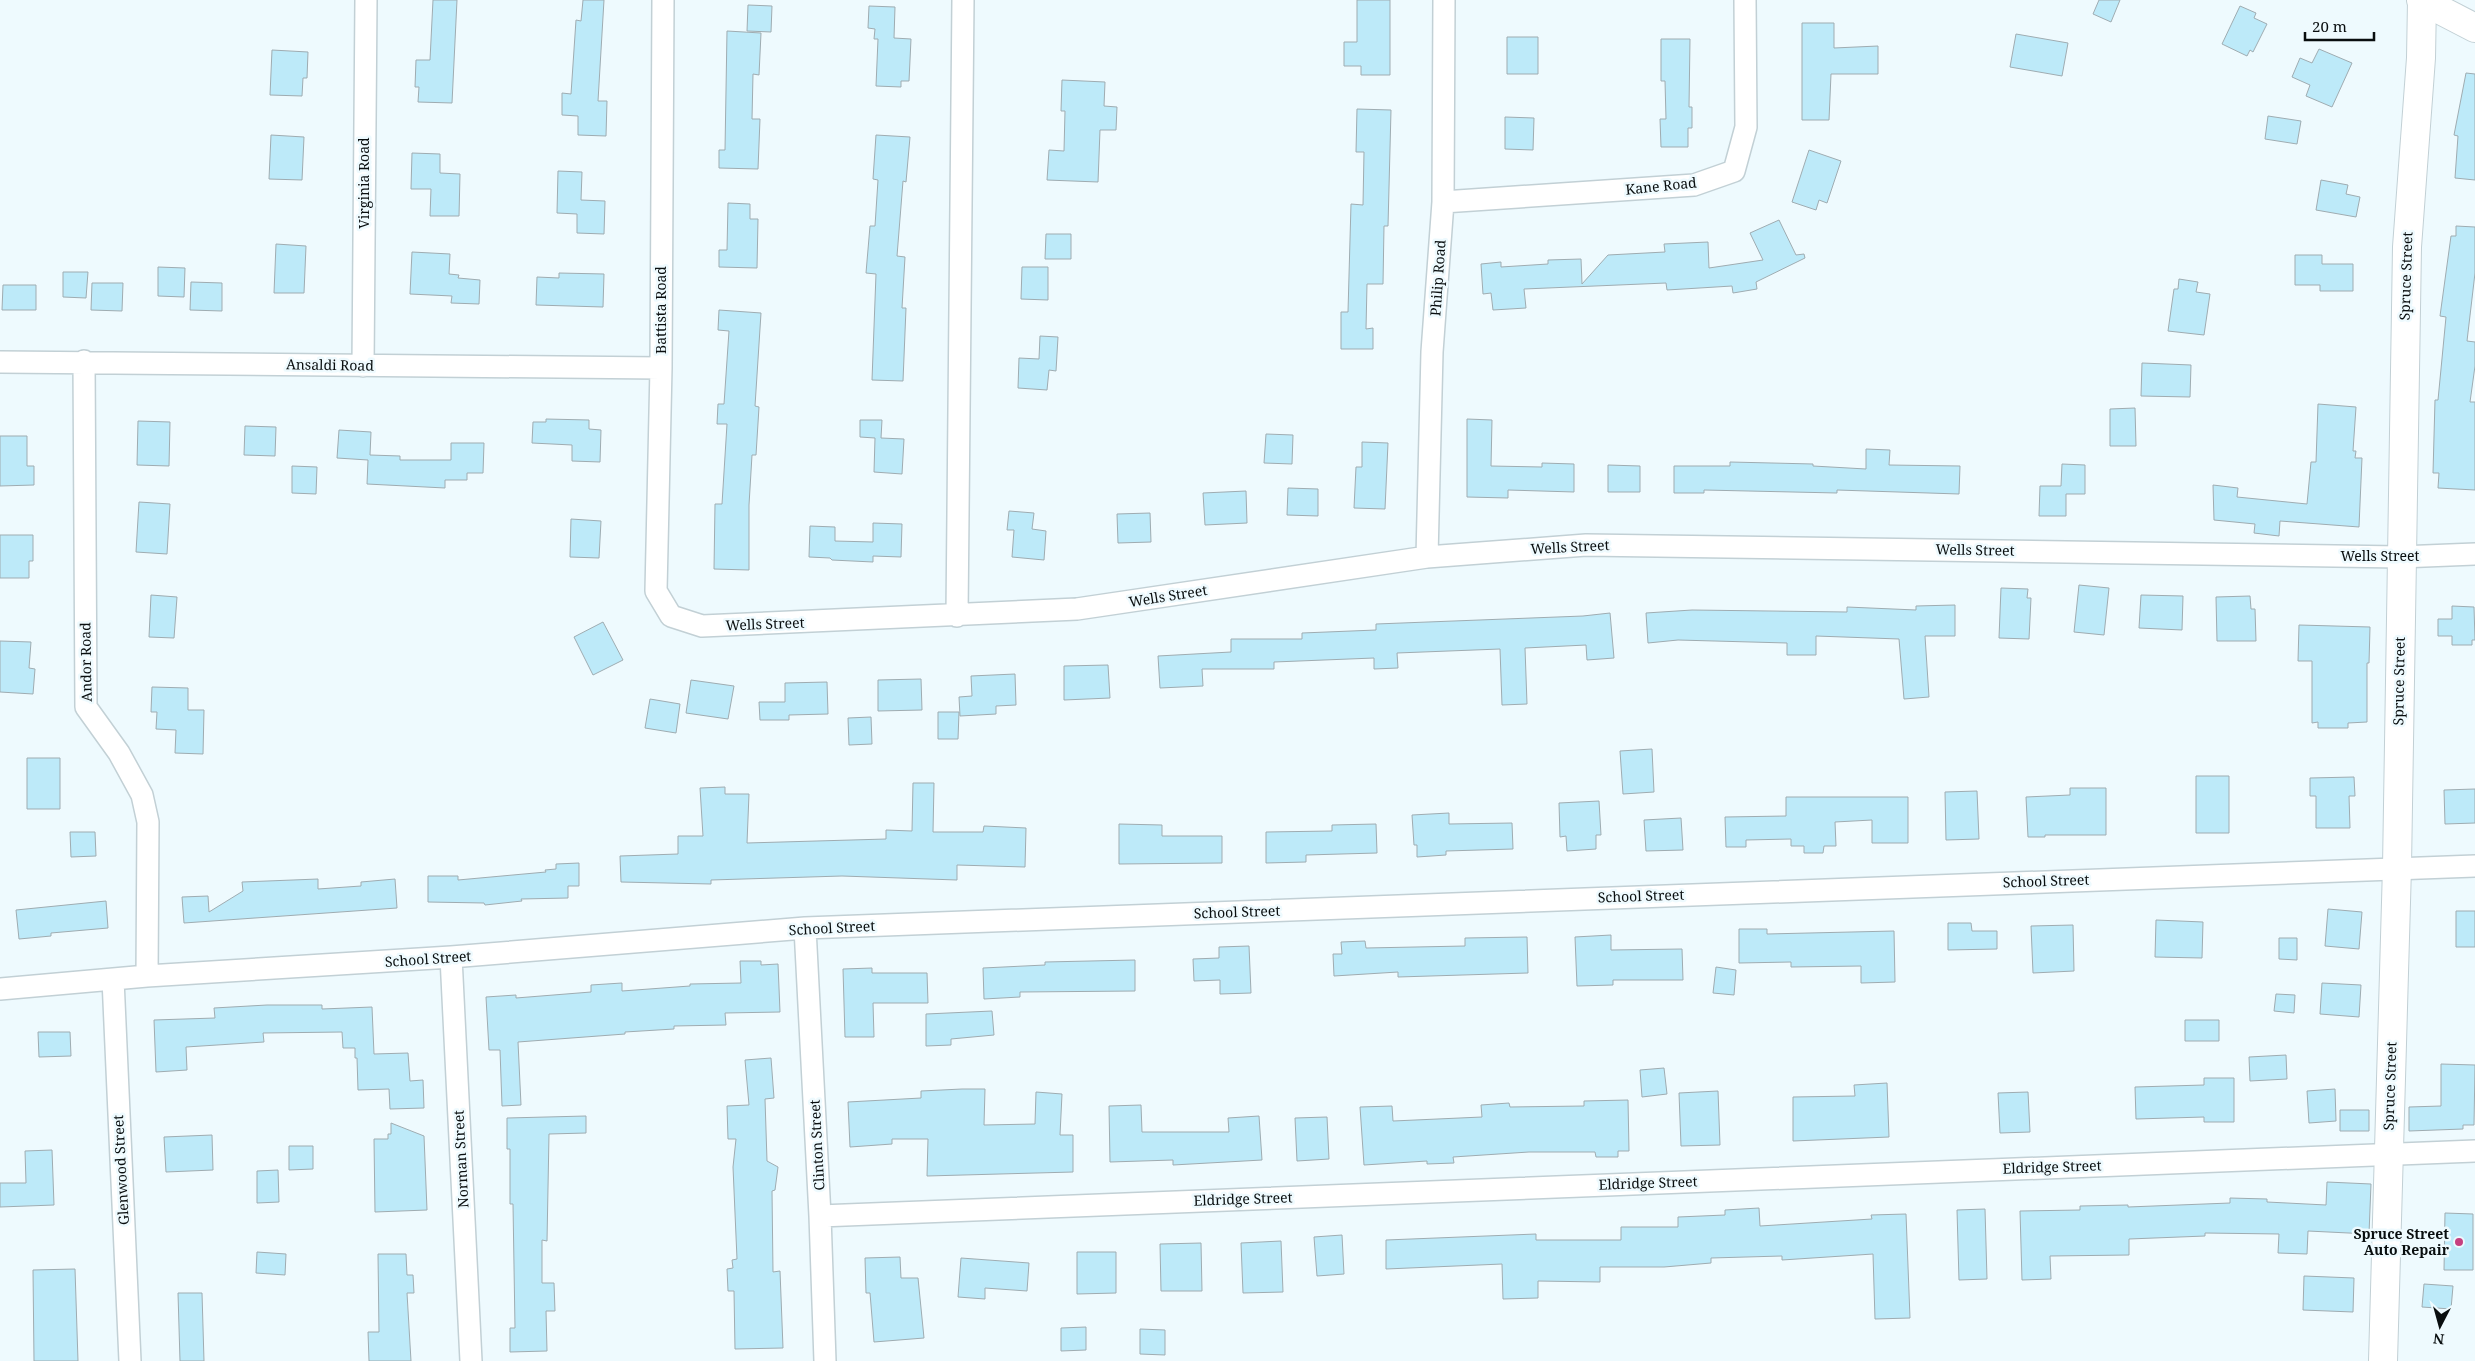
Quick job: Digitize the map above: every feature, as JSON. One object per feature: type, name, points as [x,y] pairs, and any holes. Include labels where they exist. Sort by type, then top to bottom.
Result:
[{"type":"street","name":"Virginia Road","points":[[363,366],[366,0]]},
{"type":"street","name":"Battista Road","points":[[663,0],[661,368],[656,591],[671,616]]},
{"type":"street","points":[[957,616],[963,0]]},
{"type":"street","name":"Philip Road","points":[[1427,556],[1432,352],[1444,202],[1444,0]]},
{"type":"street","name":"Kane Road","points":[[1444,202],[1694,185],[1734,171],[1746,127],[1745,0]]},
{"type":"street","points":[[2422,0],[2475,28]]},
{"type":"street","name":"Spruce Street","points":[[2383,1361],[2397,867],[2406,247],[2421,58],[2422,0]]},
{"type":"street","name":"Ansaldi Road","points":[[0,362],[84,361],[363,366],[661,368]]},
{"type":"street","name":"Andor Road","points":[[84,361],[86,708],[119,753],[142,795],[148,822],[147,976]]},
{"type":"street","name":"Wells Street","points":[[671,616],[702,626],[1077,610],[1427,556],[1586,545],[2400,557],[2475,554]]},
{"type":"street","name":"School Street","points":[[0,989],[147,976],[451,958],[805,928],[2397,867],[2475,866]]},
{"type":"street","name":"Clinton Street","points":[[805,928],[820,1216],[825,1361]]},
{"type":"street","name":"Norman Street","points":[[451,958],[471,1361]]},
{"type":"street","name":"Glenwood Street","points":[[113,979],[130,1361]]},
{"type":"street","name":"Eldridge Street","points":[[820,1216],[2475,1151]]},
{"type":"building","points":[[433,0],[457,0],[452,103],[418,102],[419,87],[415,87],[416,60],[430,60]]},
{"type":"building","points":[[583,0],[604,0],[598,101],[607,101],[606,136],[578,135],[578,116],[562,115],[562,93],[571,94],[576,20],[581,21]]},
{"type":"building","points":[[1357,0],[1390,0],[1390,75],[1361,75],[1361,66],[1344,66],[1344,42],[1357,42]]},
{"type":"building","points":[[2099,0],[2120,0],[2111,22],[2093,14]]},
{"type":"building","points":[[748,5],[772,6],[771,32],[747,31]]},
{"type":"building","points":[[869,6],[895,7],[894,38],[911,39],[909,81],[901,81],[901,87],[876,86],[878,39],[874,39],[875,29],[868,28]]},
{"type":"building","points":[[2240,6],[2256,13],[2254,18],[2267,24],[2253,52],[2250,50],[2247,56],[2222,44]]},
{"type":"building","points":[[1802,23],[1834,23],[1834,48],[1878,46],[1878,74],[1831,74],[1829,120],[1802,120]]},
{"type":"building","points":[[727,31],[761,33],[759,75],[753,74],[752,119],[760,119],[758,169],[719,168],[719,150],[725,150]]},
{"type":"building","points":[[2016,34],[2068,43],[2062,76],[2010,67]]},
{"type":"building","points":[[1507,37],[1538,37],[1538,74],[1507,74]]},
{"type":"building","points":[[1661,39],[1690,39],[1689,107],[1692,107],[1692,128],[1688,128],[1688,147],[1661,147],[1660,119],[1666,119],[1665,81],[1661,81]]},
{"type":"building","points":[[2319,49],[2352,63],[2332,107],[2306,96],[2310,85],[2292,77],[2300,58],[2312,63]]},
{"type":"building","points":[[272,50],[308,52],[307,78],[303,78],[302,96],[270,95]]},
{"type":"building","points":[[2466,73],[2475,74],[2475,180],[2455,178],[2458,136],[2454,135]]},
{"type":"building","points":[[1062,80],[1105,82],[1104,106],[1117,107],[1116,130],[1100,130],[1098,182],[1047,180],[1049,150],[1064,151],[1065,111],[1061,111]]},
{"type":"building","points":[[1357,109],[1391,110],[1388,226],[1384,226],[1383,284],[1367,284],[1366,329],[1373,328],[1373,349],[1341,349],[1341,312],[1348,312],[1351,204],[1363,205],[1364,152],[1356,152]]},
{"type":"building","points":[[2268,116],[2301,121],[2297,144],[2265,139]]},
{"type":"building","points":[[1505,117],[1534,118],[1533,150],[1505,149]]},
{"type":"building","points":[[271,135],[304,137],[302,180],[269,179]]},
{"type":"building","points":[[876,135],[910,137],[906,182],[903,181],[897,256],[905,257],[902,308],[906,308],[903,381],[872,380],[876,274],[866,273],[870,226],[875,226],[878,180],[873,179]]},
{"type":"building","points":[[1809,150],[1841,161],[1827,203],[1819,200],[1816,210],[1792,202]]},
{"type":"building","points":[[412,153],[440,154],[440,173],[460,174],[459,216],[430,216],[431,189],[411,189]]},
{"type":"building","points":[[558,171],[582,172],[581,200],[605,201],[604,234],[577,233],[577,214],[557,213]]},
{"type":"building","points":[[2321,180],[2348,185],[2346,194],[2360,197],[2356,217],[2316,210]]},
{"type":"building","points":[[728,203],[750,204],[750,219],[758,219],[757,268],[719,267],[719,250],[727,250]]},
{"type":"building","points":[[1779,220],[1796,255],[1804,254],[1805,258],[1756,282],[1757,289],[1733,293],[1732,286],[1667,290],[1666,283],[1524,289],[1526,308],[1493,310],[1491,293],[1483,294],[1481,264],[1501,262],[1501,267],[1548,264],[1548,260],[1581,259],[1582,284],[1608,255],[1665,252],[1664,244],[1708,242],[1709,268],[1763,260],[1750,233]]},
{"type":"building","points":[[2456,226],[2475,227],[2475,273],[2467,341],[2475,342],[2475,366],[2470,402],[2475,402],[2475,490],[2438,488],[2439,473],[2433,473],[2435,400],[2438,400],[2446,317],[2440,316],[2451,236],[2456,236]]},
{"type":"building","points":[[1046,234],[1071,234],[1071,259],[1045,259]]},
{"type":"building","points":[[276,244],[306,246],[304,293],[274,293]]},
{"type":"building","points":[[412,252],[450,254],[449,274],[459,275],[458,278],[480,280],[479,304],[451,303],[452,296],[410,294]]},
{"type":"building","points":[[2295,255],[2322,255],[2322,264],[2353,264],[2353,291],[2320,291],[2320,285],[2295,285]]},
{"type":"building","points":[[158,267],[185,268],[184,297],[158,296]]},
{"type":"building","points":[[1022,267],[1048,267],[1048,300],[1021,299]]},
{"type":"building","points":[[63,272],[88,272],[86,298],[63,297]]},
{"type":"building","points":[[559,273],[604,274],[603,307],[536,305],[537,277],[559,278]]},
{"type":"building","points":[[2179,279],[2198,282],[2196,292],[2210,294],[2204,335],[2168,331],[2174,289],[2178,289]]},
{"type":"building","points":[[191,282],[222,283],[222,311],[190,310]]},
{"type":"building","points":[[92,283],[123,283],[122,311],[91,310]]},
{"type":"building","points":[[3,285],[36,285],[36,310],[2,310]]},
{"type":"building","points":[[719,310],[761,313],[755,406],[759,407],[756,455],[752,455],[749,505],[749,570],[714,569],[715,504],[722,504],[727,424],[717,424],[718,404],[724,404],[729,331],[718,330]]},
{"type":"building","points":[[1040,336],[1058,337],[1056,371],[1049,370],[1047,390],[1018,388],[1019,358],[1039,359]]},
{"type":"building","points":[[2142,363],[2191,365],[2190,397],[2141,396]]},
{"type":"building","points":[[2318,404],[2356,407],[2353,451],[2356,451],[2355,458],[2362,458],[2359,527],[2280,521],[2279,536],[2254,533],[2255,524],[2214,520],[2213,485],[2238,488],[2237,497],[2307,504],[2311,462],[2316,462]]},
{"type":"building","points":[[2135,408],[2136,446],[2110,446],[2110,409]]},
{"type":"building","points":[[546,419],[589,420],[589,429],[601,430],[600,462],[572,461],[572,445],[532,443],[533,422],[546,422]]},
{"type":"building","points":[[1467,419],[1492,420],[1491,466],[1542,467],[1542,463],[1574,464],[1574,492],[1508,490],[1508,498],[1467,497]]},
{"type":"building","points":[[860,420],[882,420],[881,438],[904,439],[902,474],[874,472],[875,438],[860,437]]},
{"type":"building","points":[[138,421],[170,422],[169,466],[137,465]]},
{"type":"building","points":[[245,426],[276,427],[275,456],[244,455]]},
{"type":"building","points":[[339,430],[371,432],[370,455],[400,456],[400,460],[451,460],[451,443],[484,443],[483,473],[467,473],[467,480],[445,480],[445,488],[367,484],[368,460],[337,458]]},
{"type":"building","points":[[1266,434],[1293,435],[1292,464],[1264,463]]},
{"type":"building","points":[[0,436],[27,436],[27,466],[34,466],[34,485],[0,486]]},
{"type":"building","points":[[1362,442],[1388,443],[1385,509],[1354,508],[1356,467],[1362,467]]},
{"type":"building","points":[[1866,449],[1890,450],[1889,465],[1960,466],[1959,494],[1837,490],[1837,493],[1704,490],[1704,493],[1674,493],[1674,466],[1730,466],[1730,462],[1813,464],[1813,466],[1866,469]]},
{"type":"building","points":[[2062,464],[2085,465],[2085,494],[2066,494],[2066,516],[2039,516],[2040,486],[2061,486]]},
{"type":"building","points":[[1608,465],[1640,466],[1640,492],[1608,492]]},
{"type":"building","points":[[292,466],[317,467],[316,494],[292,493]]},
{"type":"building","points":[[1288,488],[1318,489],[1318,516],[1287,515]]},
{"type":"building","points":[[1246,491],[1247,523],[1205,525],[1203,493]]},
{"type":"building","points":[[139,502],[170,504],[167,554],[136,552]]},
{"type":"building","points":[[1009,511],[1034,513],[1032,529],[1046,531],[1044,560],[1012,557],[1014,530],[1007,530]]},
{"type":"building","points":[[1150,513],[1151,542],[1118,543],[1117,514]]},
{"type":"building","points":[[571,519],[601,521],[599,558],[570,557]]},
{"type":"building","points":[[873,523],[902,524],[901,557],[873,556],[873,562],[809,557],[810,526],[835,527],[835,541],[873,542]]},
{"type":"building","points":[[0,535],[33,535],[33,561],[29,561],[29,578],[0,578]]},
{"type":"building","points":[[2079,585],[2109,588],[2104,635],[2074,632]]},
{"type":"building","points":[[2001,588],[2028,589],[2027,598],[2031,598],[2029,639],[1999,638]]},
{"type":"building","points":[[151,595],[177,597],[174,638],[149,637]]},
{"type":"building","points":[[2141,595],[2183,596],[2182,630],[2139,628]]},
{"type":"building","points":[[2250,596],[2251,609],[2255,609],[2256,641],[2217,641],[2216,597]]},
{"type":"building","points":[[1955,605],[1955,636],[1925,636],[1929,697],[1904,699],[1899,639],[1816,636],[1816,655],[1787,655],[1787,643],[1678,640],[1648,643],[1646,613],[1692,610],[1847,612],[1847,607],[1916,610],[1916,606]]},
{"type":"building","points":[[2452,606],[2474,607],[2475,640],[2472,640],[2472,645],[2452,645],[2452,636],[2438,636],[2438,619],[2452,619]]},
{"type":"building","points":[[1610,613],[1614,658],[1587,660],[1586,645],[1525,648],[1527,704],[1502,705],[1500,649],[1397,653],[1398,668],[1374,669],[1374,658],[1274,662],[1274,669],[1202,669],[1203,686],[1160,688],[1158,656],[1231,652],[1231,639],[1302,639],[1302,633],[1376,630],[1376,624],[1583,616]]},
{"type":"building","points":[[603,622],[623,660],[593,675],[574,637]]},
{"type":"building","points":[[2299,625],[2370,627],[2369,663],[2367,663],[2367,722],[2348,723],[2348,728],[2318,728],[2318,722],[2312,723],[2312,661],[2298,661]]},
{"type":"building","points":[[0,641],[31,642],[29,668],[35,669],[33,694],[0,692]]},
{"type":"building","points":[[1108,665],[1110,698],[1064,700],[1064,666]]},
{"type":"building","points":[[1015,674],[1016,705],[996,706],[996,714],[960,716],[959,697],[972,696],[971,676]]},
{"type":"building","points":[[921,679],[922,710],[878,711],[878,680]]},
{"type":"building","points":[[691,680],[734,686],[728,719],[686,713]]},
{"type":"building","points":[[827,682],[828,714],[789,715],[789,720],[760,720],[759,702],[785,702],[785,683]]},
{"type":"building","points":[[152,687],[188,688],[188,710],[204,710],[203,754],[175,753],[176,730],[156,729],[157,712],[151,712]]},
{"type":"building","points":[[650,699],[680,704],[676,733],[645,728]]},
{"type":"building","points":[[938,712],[959,712],[958,739],[938,739]]},
{"type":"building","points":[[871,717],[872,744],[849,745],[848,718]]},
{"type":"building","points":[[1652,749],[1654,792],[1623,794],[1620,751]]},
{"type":"building","points":[[27,758],[60,758],[60,809],[27,809]]},
{"type":"building","points":[[2196,776],[2229,776],[2229,833],[2196,833]]},
{"type":"building","points":[[2354,777],[2355,796],[2349,796],[2350,828],[2316,828],[2316,796],[2310,796],[2310,778]]},
{"type":"building","points":[[913,783],[934,783],[933,832],[983,832],[984,826],[1026,828],[1025,867],[957,865],[957,880],[842,876],[711,880],[711,884],[621,882],[620,856],[678,854],[678,836],[703,836],[700,788],[725,787],[725,794],[749,794],[747,843],[886,839],[886,830],[912,831]]},
{"type":"building","points":[[2070,788],[2106,788],[2106,835],[2045,835],[2045,837],[2028,837],[2026,797],[2070,795]]},
{"type":"building","points":[[2475,789],[2475,823],[2445,824],[2444,790]]},
{"type":"building","points":[[1977,791],[1979,839],[1946,840],[1945,792]]},
{"type":"building","points":[[1786,797],[1908,797],[1908,843],[1872,843],[1872,820],[1835,822],[1836,846],[1824,846],[1823,853],[1804,853],[1804,846],[1791,846],[1791,839],[1746,840],[1746,847],[1726,847],[1725,817],[1786,816]]},
{"type":"building","points":[[1599,801],[1601,835],[1596,835],[1596,849],[1567,851],[1566,836],[1560,837],[1559,803]]},
{"type":"building","points":[[1449,813],[1449,824],[1512,823],[1513,849],[1446,851],[1446,855],[1417,857],[1417,845],[1414,845],[1412,815]]},
{"type":"building","points":[[1681,818],[1683,850],[1646,851],[1644,820]]},
{"type":"building","points":[[1119,824],[1162,825],[1162,836],[1222,836],[1222,863],[1119,864]]},
{"type":"building","points":[[1376,824],[1377,853],[1306,855],[1306,862],[1266,863],[1266,832],[1332,831],[1332,825]]},
{"type":"building","points":[[70,832],[95,832],[96,856],[71,857]]},
{"type":"building","points":[[579,863],[579,886],[568,886],[568,898],[521,899],[522,901],[485,905],[484,903],[428,902],[428,876],[458,876],[458,880],[546,872],[545,870],[556,869],[556,864]]},
{"type":"building","points":[[318,879],[318,889],[361,886],[361,882],[395,879],[397,908],[184,923],[182,897],[208,896],[209,912],[243,891],[242,882]]},
{"type":"building","points":[[106,901],[108,928],[51,933],[51,936],[19,939],[16,910]]},
{"type":"building","points":[[2328,909],[2362,912],[2359,949],[2325,946]]},
{"type":"building","points":[[2456,911],[2475,911],[2475,947],[2456,947]]},
{"type":"building","points":[[2156,920],[2203,922],[2202,958],[2155,957]]},
{"type":"building","points":[[1948,923],[1971,923],[1972,931],[1997,931],[1997,949],[1948,950]]},
{"type":"building","points":[[2073,925],[2074,971],[2033,973],[2031,926]]},
{"type":"building","points":[[1739,929],[1767,929],[1767,934],[1894,931],[1895,982],[1861,983],[1861,966],[1791,967],[1791,962],[1739,963]]},
{"type":"building","points":[[1611,935],[1611,950],[1682,949],[1683,980],[1613,980],[1613,985],[1577,986],[1575,937]]},
{"type":"building","points":[[1527,937],[1528,973],[1398,977],[1398,972],[1334,976],[1333,954],[1342,954],[1341,942],[1365,941],[1366,948],[1465,946],[1465,938]]},
{"type":"building","points":[[2279,938],[2297,938],[2297,960],[2279,959]]},
{"type":"building","points":[[1249,946],[1251,993],[1220,994],[1220,980],[1194,981],[1193,959],[1219,958],[1219,947]]},
{"type":"building","points":[[1135,960],[1135,991],[1020,992],[1020,997],[984,999],[983,968],[1045,965],[1045,962]]},
{"type":"building","points":[[740,961],[761,961],[761,965],[778,964],[780,1012],[725,1013],[726,1025],[674,1026],[674,1029],[518,1042],[521,1105],[502,1106],[500,1050],[489,1050],[486,997],[516,995],[516,998],[591,992],[591,985],[622,983],[622,991],[690,986],[690,984],[741,983]]},
{"type":"building","points":[[1716,967],[1736,970],[1734,995],[1713,993]]},
{"type":"building","points":[[872,968],[872,973],[927,973],[928,1003],[873,1003],[874,1037],[845,1037],[843,969]]},
{"type":"building","points":[[2322,983],[2361,985],[2359,1017],[2320,1014]]},
{"type":"building","points":[[2276,994],[2295,995],[2294,1013],[2274,1011]]},
{"type":"building","points":[[267,1005],[322,1005],[322,1009],[372,1007],[374,1054],[408,1053],[410,1081],[423,1080],[424,1108],[390,1109],[389,1089],[358,1090],[355,1048],[343,1048],[342,1032],[263,1033],[264,1042],[186,1047],[187,1070],[156,1072],[154,1020],[215,1018],[214,1008]]},
{"type":"building","points":[[992,1011],[994,1035],[951,1039],[951,1045],[926,1046],[926,1014]]},
{"type":"building","points":[[2185,1020],[2219,1020],[2219,1041],[2185,1041]]},
{"type":"building","points":[[38,1032],[70,1032],[71,1056],[39,1057]]},
{"type":"building","points":[[2286,1055],[2287,1079],[2250,1081],[2249,1057]]},
{"type":"building","points":[[771,1058],[774,1098],[765,1099],[767,1161],[778,1167],[775,1190],[772,1191],[773,1272],[780,1271],[783,1348],[735,1349],[734,1291],[728,1291],[727,1269],[733,1268],[732,1260],[737,1259],[733,1167],[736,1139],[728,1139],[727,1106],[749,1105],[745,1060]]},
{"type":"building","points":[[2441,1064],[2475,1065],[2474,1125],[2463,1125],[2463,1129],[2409,1131],[2409,1107],[2441,1106]]},
{"type":"building","points":[[1664,1068],[1667,1094],[1642,1097],[1640,1070]]},
{"type":"building","points":[[2204,1078],[2234,1078],[2234,1122],[2204,1122],[2204,1117],[2136,1119],[2135,1087],[2204,1085]]},
{"type":"building","points":[[1887,1083],[1889,1137],[1793,1141],[1793,1097],[1855,1096],[1854,1085]]},
{"type":"building","points":[[985,1089],[984,1125],[1035,1124],[1036,1092],[1062,1094],[1060,1135],[1073,1135],[1073,1172],[927,1176],[928,1139],[892,1139],[892,1144],[850,1147],[848,1102],[921,1098],[921,1091]]},
{"type":"building","points":[[2335,1089],[2336,1121],[2309,1123],[2307,1091]]},
{"type":"building","points":[[1718,1091],[1720,1145],[1681,1146],[1679,1093]]},
{"type":"building","points":[[2028,1092],[2030,1132],[2000,1133],[1998,1093]]},
{"type":"building","points":[[1628,1100],[1629,1151],[1618,1151],[1618,1157],[1596,1157],[1595,1152],[1529,1152],[1453,1157],[1454,1163],[1427,1164],[1427,1161],[1364,1165],[1360,1107],[1392,1106],[1393,1121],[1482,1117],[1481,1105],[1509,1103],[1510,1107],[1584,1106],[1584,1101]]},
{"type":"building","points":[[1141,1105],[1142,1132],[1229,1132],[1228,1118],[1259,1116],[1262,1160],[1173,1165],[1173,1160],[1110,1162],[1109,1106]]},
{"type":"building","points":[[2340,1110],[2369,1110],[2369,1131],[2340,1131]]},
{"type":"building","points":[[586,1116],[586,1133],[549,1134],[547,1241],[542,1240],[542,1283],[554,1283],[555,1311],[546,1311],[547,1351],[510,1352],[510,1328],[515,1328],[513,1204],[510,1204],[510,1149],[507,1149],[507,1118]]},
{"type":"building","points":[[1327,1117],[1329,1159],[1297,1161],[1295,1118]]},
{"type":"building","points":[[391,1123],[424,1136],[427,1210],[375,1212],[374,1139],[388,1139],[388,1134],[391,1134]]},
{"type":"building","points":[[212,1135],[213,1170],[166,1172],[164,1137]]},
{"type":"building","points":[[289,1146],[313,1146],[313,1169],[289,1170]]},
{"type":"building","points":[[52,1150],[54,1205],[0,1207],[0,1183],[26,1183],[25,1151]]},
{"type":"building","points":[[278,1170],[279,1202],[257,1203],[257,1171]]},
{"type":"building","points":[[2327,1182],[2371,1184],[2369,1234],[2308,1231],[2307,1254],[2278,1253],[2279,1234],[2205,1233],[2205,1236],[2129,1239],[2129,1255],[2050,1256],[2051,1279],[2022,1280],[2020,1211],[2080,1210],[2080,1206],[2128,1205],[2128,1207],[2230,1203],[2230,1198],[2267,1199],[2267,1202],[2326,1205]]},
{"type":"building","points":[[1759,1208],[1760,1226],[1872,1219],[1871,1215],[1906,1214],[1910,1318],[1875,1319],[1873,1254],[1782,1260],[1782,1256],[1711,1258],[1711,1263],[1664,1267],[1600,1267],[1600,1282],[1538,1281],[1538,1298],[1503,1299],[1502,1264],[1386,1269],[1386,1240],[1536,1234],[1536,1240],[1621,1240],[1621,1227],[1678,1227],[1678,1217],[1725,1215],[1725,1210]]},
{"type":"building","points":[[1985,1209],[1987,1279],[1959,1280],[1957,1210]]},
{"type":"building","name":"Spruce Street Auto Repair","points":[[2445,1213],[2473,1214],[2473,1270],[2444,1270]]},
{"type":"building","points":[[1342,1235],[1344,1274],[1317,1276],[1314,1237]]},
{"type":"building","points":[[1281,1241],[1283,1292],[1243,1293],[1241,1243]]},
{"type":"building","points":[[1201,1243],[1202,1291],[1161,1291],[1160,1244]]},
{"type":"building","points":[[257,1252],[286,1254],[285,1275],[256,1273]]},
{"type":"building","points":[[1077,1252],[1116,1252],[1116,1293],[1077,1294]]},
{"type":"building","points":[[378,1254],[406,1254],[407,1275],[413,1275],[414,1293],[407,1293],[411,1361],[369,1361],[368,1332],[379,1332]]},
{"type":"building","points":[[900,1257],[901,1278],[918,1278],[924,1338],[874,1342],[870,1293],[866,1293],[865,1258]]},
{"type":"building","points":[[961,1258],[1029,1263],[1027,1291],[985,1288],[985,1299],[958,1297]]},
{"type":"building","points":[[75,1269],[78,1361],[34,1361],[33,1270]]},
{"type":"building","points":[[2304,1276],[2354,1278],[2353,1312],[2303,1310]]},
{"type":"building","points":[[2424,1284],[2453,1286],[2451,1309],[2422,1307]]},
{"type":"building","points":[[178,1293],[202,1293],[204,1361],[180,1361]]},
{"type":"building","points":[[1086,1327],[1086,1350],[1061,1351],[1061,1328]]},
{"type":"building","points":[[1140,1329],[1165,1330],[1165,1355],[1140,1354]]},
{"type":"place","name":"Spruce Street Auto Repair","points":[[2459,1242]]}]
